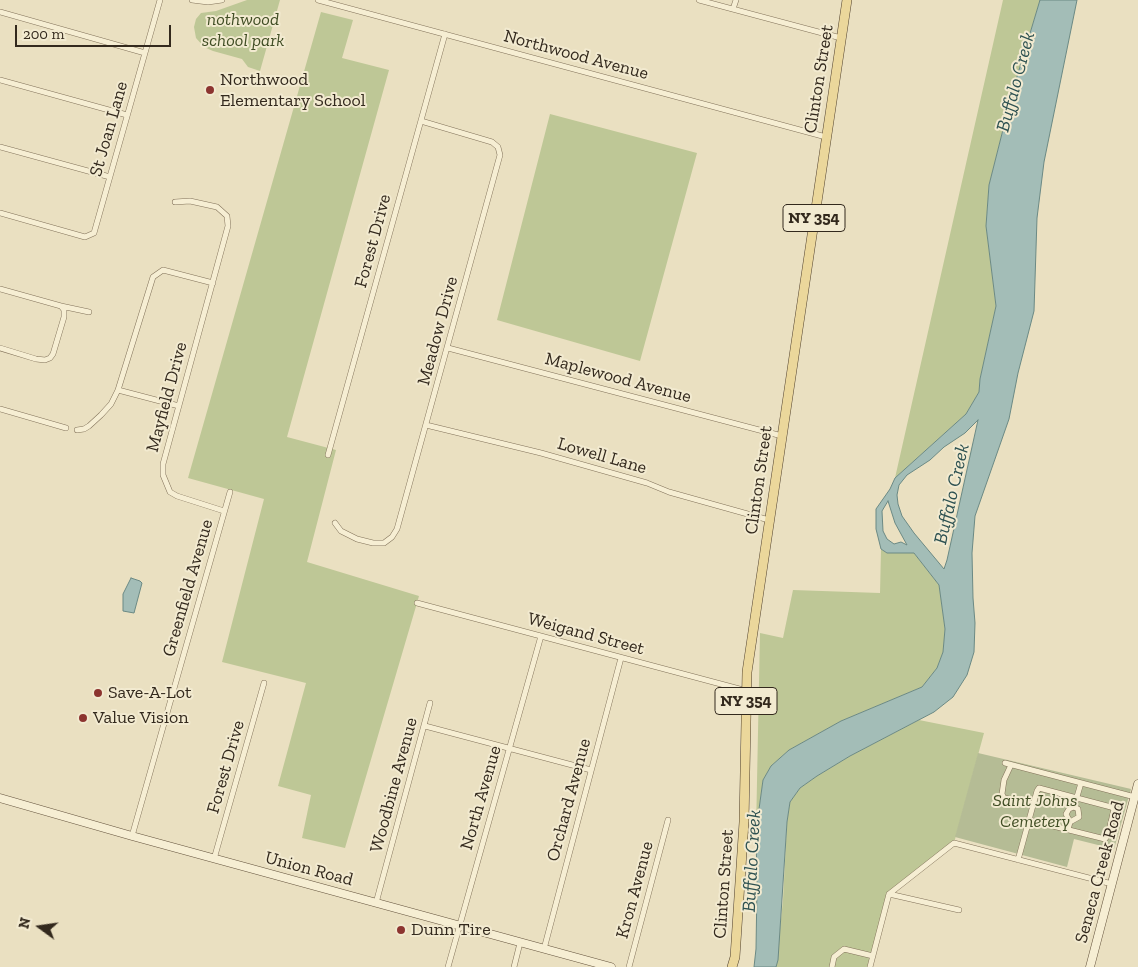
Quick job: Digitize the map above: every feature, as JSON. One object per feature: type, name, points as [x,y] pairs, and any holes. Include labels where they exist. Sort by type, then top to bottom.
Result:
[{"type":"main road","name":"Clinton Street","points":[[732,967],[735,957],[744,822],[747,672],[847,0]]},
{"type":"main road","name":"Seneca Creek Road","points":[[1090,967],[1138,784]]},
{"type":"main road","name":"Union Road","points":[[0,798],[214,859],[544,949],[593,965],[611,967]]},
{"type":"street","name":"St Joan Lane","points":[[0,213],[85,237],[94,233],[160,0]]},
{"type":"street","points":[[194,0],[208,2],[222,0]]},
{"type":"street","name":"Northwood Avenue","points":[[318,0],[826,137]]},
{"type":"street","points":[[699,0],[842,38]]},
{"type":"street","points":[[733,9],[736,0]]},
{"type":"street","points":[[0,12],[145,53]]},
{"type":"street","name":"Forest Drive","points":[[328,455],[445,34]]},
{"type":"street","points":[[0,80],[127,115]]},
{"type":"street","name":"Meadow Drive","points":[[335,523],[342,531],[357,539],[373,543],[384,542],[392,537],[397,529],[500,155],[498,147],[492,142],[421,122]]},
{"type":"street","points":[[0,147],[110,177]]},
{"type":"street","name":"Mayfield Drive","points":[[175,202],[190,201],[217,207],[227,216],[228,226],[163,464],[163,475],[170,492],[224,511]]},
{"type":"street","points":[[77,430],[89,426],[101,415],[111,404],[118,390],[153,277],[163,270],[213,283]]},
{"type":"street","points":[[0,289],[89,312]]},
{"type":"street","points":[[0,348],[36,359],[44,360],[50,358],[53,354],[64,317],[64,310],[61,306]]},
{"type":"street","name":"Maplewood Avenue","points":[[448,348],[782,436]]},
{"type":"street","points":[[118,390],[179,406]]},
{"type":"street","points":[[0,409],[66,428]]},
{"type":"street","name":"Lowell Lane","points":[[426,425],[541,453],[769,520]]},
{"type":"street","name":"Greenfield Avenue","points":[[132,836],[230,492]]},
{"type":"street","name":"Weigand Street","points":[[417,603],[747,691]]},
{"type":"street","name":"North Avenue","points":[[448,967],[541,636]]},
{"type":"street","name":"Orchard Avenue","points":[[544,949],[621,658]]},
{"type":"street","name":"Forest Drive","points":[[214,859],[264,683]]},
{"type":"street","name":"Woodbine Avenue","points":[[376,903],[430,703]]},
{"type":"street","points":[[425,726],[591,770]]},
{"type":"street","points":[[1033,804],[1004,798],[1002,794],[1008,764],[1135,797]]},
{"type":"street","points":[[1068,830],[1070,822],[1066,814],[1069,809],[1074,807],[1081,783]]},
{"type":"street","points":[[1018,860],[1033,804],[1039,788],[1114,809],[1108,835],[1104,839],[1029,820]]},
{"type":"street","points":[[1070,822],[1079,817],[1078,809],[1074,807]]},
{"type":"street","name":"Kron Avenue","points":[[629,967],[668,820]]},
{"type":"street","points":[[870,967],[889,894],[954,843],[1112,884]]},
{"type":"street","points":[[889,894],[959,910]]},
{"type":"street","points":[[514,967],[520,943]]},
{"type":"street","points":[[832,967],[834,957],[844,949],[873,956]]},
{"type":"green space","name":"nothwood school park","points":[[247,0],[280,0],[260,71],[248,67],[242,59],[204,47],[196,38],[194,27],[196,19],[201,13],[216,11]]},
{"type":"green space","points":[[1003,0],[1040,0],[1013,90],[989,185],[986,226],[996,306],[980,379],[979,392],[966,414],[895,478]]},
{"type":"green space","points":[[321,12],[353,20],[342,58],[389,70],[287,437],[336,450],[307,562],[419,596],[345,848],[302,838],[311,795],[278,786],[306,683],[222,662],[264,499],[188,478]]},
{"type":"green space","points":[[550,114],[697,153],[640,361],[497,320]]},
{"type":"green space","points":[[881,549],[887,553],[914,553],[939,585],[945,629],[943,652],[937,668],[922,687],[841,721],[789,750],[771,766],[763,780],[756,831],[760,633],[783,638],[793,590],[880,593]]},
{"type":"green space","points":[[919,720],[984,733],[954,843],[889,894],[870,967],[776,967],[790,802],[800,788],[817,776],[850,756]]},
{"type":"green space","name":"Saint Johns Cemetery","points":[[978,753],[1131,789],[1114,849],[1074,839],[1067,867],[955,837]]},
{"type":"water","name":"Buffalo Creek","points":[[1040,0],[1077,0],[1044,162],[1037,218],[1034,311],[1018,373],[1009,419],[975,516],[972,553],[975,623],[974,652],[967,675],[953,697],[934,712],[850,756],[817,776],[800,788],[790,802],[778,960],[776,967],[754,967],[757,886],[756,831],[763,780],[771,766],[789,750],[841,721],[922,687],[937,668],[943,652],[945,629],[939,585],[914,553],[887,553],[881,549],[876,529],[876,509],[895,478],[966,414],[979,392],[980,379],[996,306],[986,226],[989,185],[1013,90]],"holes":[[[978,420],[947,560],[944,569],[902,516],[897,495],[899,485],[907,475],[965,433]],[[888,501],[895,523],[907,545],[901,542],[894,544],[887,539],[883,531],[882,511]]]},
{"type":"water","points":[[131,578],[142,583],[134,613],[123,611],[123,594]]},
{"type":"place","name":"Northwood Elementary School","points":[[210,90]]},
{"type":"place","name":"Save-A-Lot","points":[[98,693]]},
{"type":"place","name":"Value Vision","points":[[83,718]]},
{"type":"place","name":"Dunn Tire","points":[[401,930]]}]
